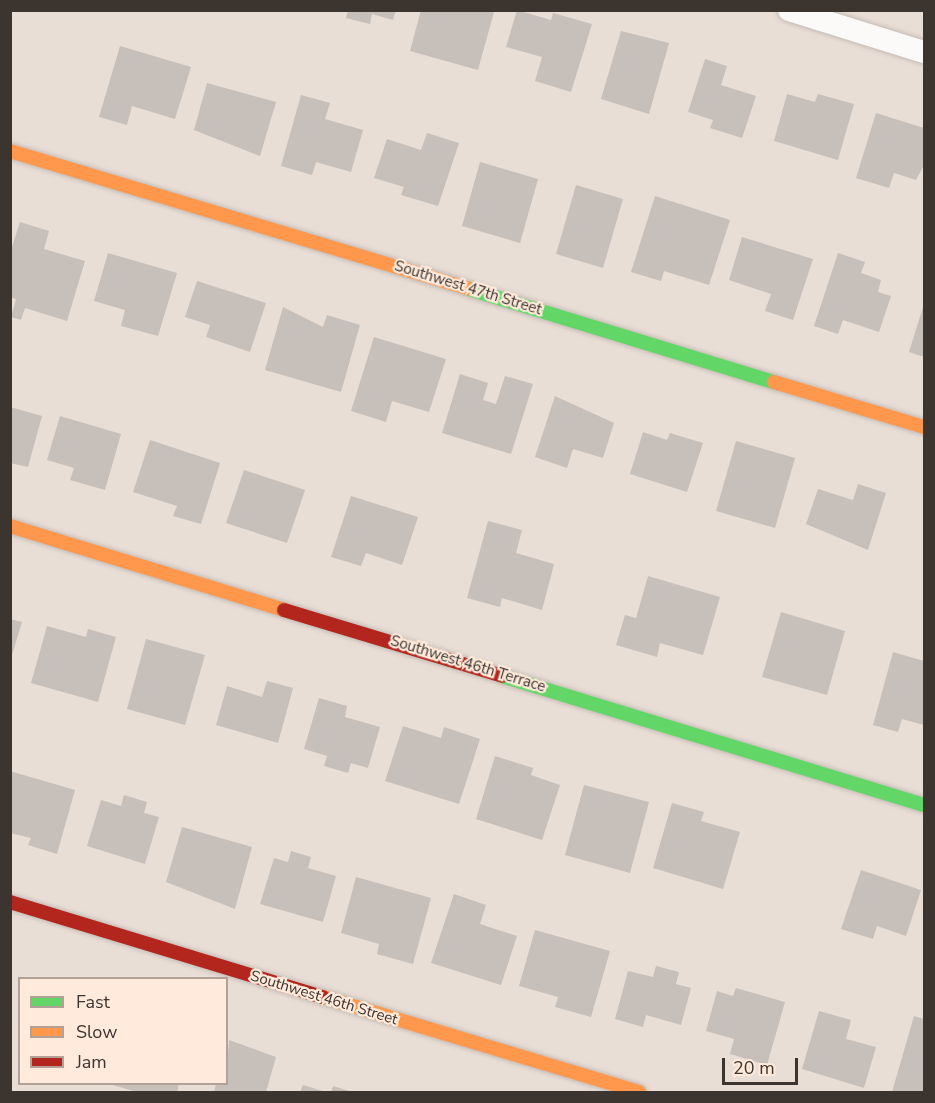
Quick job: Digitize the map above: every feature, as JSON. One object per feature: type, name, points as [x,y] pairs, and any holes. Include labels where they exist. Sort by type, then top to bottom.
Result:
[{"type":"street","points":[[789,10],[924,52]]},
{"type":"street","name":"Southwest 47th Street","points":[[10,151],[924,427]]},
{"type":"street","name":"Southwest 46th Terrace","points":[[10,526],[924,805]]},
{"type":"street","name":"Southwest 46th Street","points":[[10,902],[639,1092]]},
{"type":"building","points":[[348,10],[396,10],[393,20],[372,14],[370,24],[346,18]]},
{"type":"building","points":[[421,10],[494,12],[478,70],[410,51]]},
{"type":"building","points":[[517,10],[551,20],[553,13],[592,24],[571,92],[535,81],[542,57],[506,47]]},
{"type":"building","points":[[621,31],[669,43],[649,114],[601,99]]},
{"type":"building","points":[[120,46],[191,67],[175,119],[132,106],[127,125],[99,117]]},
{"type":"building","points":[[705,59],[727,66],[721,85],[756,96],[742,138],[710,128],[713,120],[688,112]]},
{"type":"building","points":[[207,83],[276,102],[260,156],[194,130]]},
{"type":"building","points":[[787,94],[815,102],[818,94],[854,104],[838,160],[774,141]]},
{"type":"building","points":[[301,95],[330,103],[325,119],[363,130],[351,172],[316,162],[312,175],[281,166]]},
{"type":"building","points":[[876,113],[924,128],[924,165],[916,180],[894,173],[889,188],[856,178]]},
{"type":"building","points":[[427,133],[459,143],[438,206],[401,195],[404,187],[374,178],[387,139],[421,150]]},
{"type":"building","points":[[480,162],[538,179],[520,243],[462,226]]},
{"type":"building","points":[[576,185],[623,199],[603,268],[556,254]]},
{"type":"building","points":[[655,196],[730,220],[709,285],[664,271],[661,281],[631,272]]},
{"type":"building","points":[[20,222],[49,231],[44,249],[85,261],[67,321],[25,308],[21,320],[11,317],[16,299],[10,297],[10,253]]},
{"type":"building","points":[[742,237],[813,259],[793,320],[765,311],[771,294],[729,280]]},
{"type":"building","points":[[108,253],[177,273],[158,336],[121,326],[125,310],[94,301]]},
{"type":"building","points":[[838,253],[865,262],[861,273],[881,280],[878,292],[891,296],[879,332],[843,320],[838,334],[814,326]]},
{"type":"building","points":[[197,281],[266,303],[250,352],[206,337],[210,325],[185,317]]},
{"type":"building","points":[[924,304],[924,357],[909,352]]},
{"type":"building","points":[[283,307],[323,327],[327,315],[360,325],[341,392],[265,370]]},
{"type":"building","points":[[374,337],[446,359],[429,412],[392,401],[386,422],[351,411]]},
{"type":"building","points":[[460,374],[488,383],[483,400],[496,404],[505,376],[533,384],[511,454],[442,433]]},
{"type":"building","points":[[555,396],[614,423],[603,458],[573,449],[567,468],[535,457]]},
{"type":"building","points":[[10,407],[42,416],[28,467],[10,463]]},
{"type":"building","points":[[60,416],[121,434],[105,490],[70,480],[74,468],[47,460]]},
{"type":"building","points":[[643,432],[667,440],[670,433],[703,443],[687,492],[630,474]]},
{"type":"building","points":[[150,440],[220,463],[201,524],[173,516],[177,506],[133,492]]},
{"type":"building","points":[[736,441],[795,458],[775,528],[716,511]]},
{"type":"building","points":[[244,470],[305,490],[287,543],[226,523]]},
{"type":"building","points":[[858,484],[886,493],[868,550],[806,524],[818,489],[853,500]]},
{"type":"building","points":[[351,496],[418,517],[402,565],[366,553],[361,566],[331,557]]},
{"type":"building","points":[[488,521],[522,530],[516,553],[554,564],[542,610],[502,598],[500,607],[467,598]]},
{"type":"building","points":[[648,576],[720,597],[703,655],[660,643],[657,657],[616,645],[625,615],[636,618]]},
{"type":"building","points":[[781,612],[845,631],[827,695],[762,677]]},
{"type":"building","points":[[10,619],[22,622],[11,658],[10,658]]},
{"type":"building","points":[[47,626],[86,637],[88,629],[116,637],[98,702],[31,683]]},
{"type":"building","points":[[146,639],[205,655],[185,725],[127,709]]},
{"type":"building","points":[[893,652],[924,661],[924,725],[902,719],[898,732],[873,725]]},
{"type":"building","points":[[267,681],[293,688],[278,743],[216,725],[227,686],[262,697]]},
{"type":"building","points":[[319,698],[347,706],[345,717],[380,727],[368,768],[351,763],[348,773],[324,766],[327,756],[304,749]]},
{"type":"building","points":[[403,726],[441,738],[444,727],[480,739],[459,804],[385,781]]},
{"type":"building","points":[[495,756],[533,768],[531,775],[560,785],[542,840],[476,819]]},
{"type":"building","points":[[10,771],[75,790],[57,854],[28,845],[31,838],[10,833]]},
{"type":"building","points":[[584,785],[649,802],[630,873],[565,855]]},
{"type":"building","points":[[124,795],[147,802],[144,813],[159,817],[145,864],[87,846],[101,800],[121,806]]},
{"type":"building","points":[[672,803],[704,812],[701,821],[740,832],[723,889],[653,868]]},
{"type":"building","points":[[182,827],[252,847],[235,909],[166,882]]},
{"type":"building","points":[[291,851],[311,857],[308,868],[336,876],[323,922],[260,904],[274,858],[288,862]]},
{"type":"building","points":[[861,870],[921,890],[906,936],[877,926],[873,939],[841,929]]},
{"type":"building","points":[[356,877],[431,898],[413,964],[377,954],[379,944],[341,933]]},
{"type":"building","points":[[454,894],[486,905],[480,924],[517,936],[501,985],[431,963]]},
{"type":"building","points":[[535,930],[610,951],[591,1017],[555,1007],[558,997],[519,986]]},
{"type":"building","points":[[656,966],[679,972],[676,984],[691,988],[681,1025],[646,1015],[643,1027],[615,1019],[628,971],[653,977]]},
{"type":"building","points":[[736,988],[785,1002],[767,1065],[730,1054],[734,1039],[706,1031],[717,991],[733,996]]},
{"type":"building","points":[[819,1011],[851,1020],[846,1039],[876,1047],[864,1088],[802,1069]]},
{"type":"building","points":[[914,1016],[924,1019],[924,1092],[892,1092]]},
{"type":"building","points":[[229,1040],[276,1057],[266,1092],[214,1092],[216,1085],[228,1085]]},
{"type":"building","points":[[112,1085],[179,1085],[177,1092],[137,1092]]},
{"type":"building","points":[[303,1085],[326,1092],[300,1092]]},
{"type":"building","points":[[333,1086],[353,1092],[331,1092]]},
{"type":"traffic: fast","points":[[469,289],[774,382]]},
{"type":"traffic: fast","points":[[502,676],[924,805]]},
{"type":"traffic: slow","points":[[10,151],[469,289]]},
{"type":"traffic: slow","points":[[774,382],[924,427]]},
{"type":"traffic: slow","points":[[10,526],[284,610]]},
{"type":"traffic: slow","points":[[323,997],[639,1092]]},
{"type":"traffic: jam","points":[[284,610],[502,676]]},
{"type":"traffic: jam","points":[[10,902],[323,997]]}]
